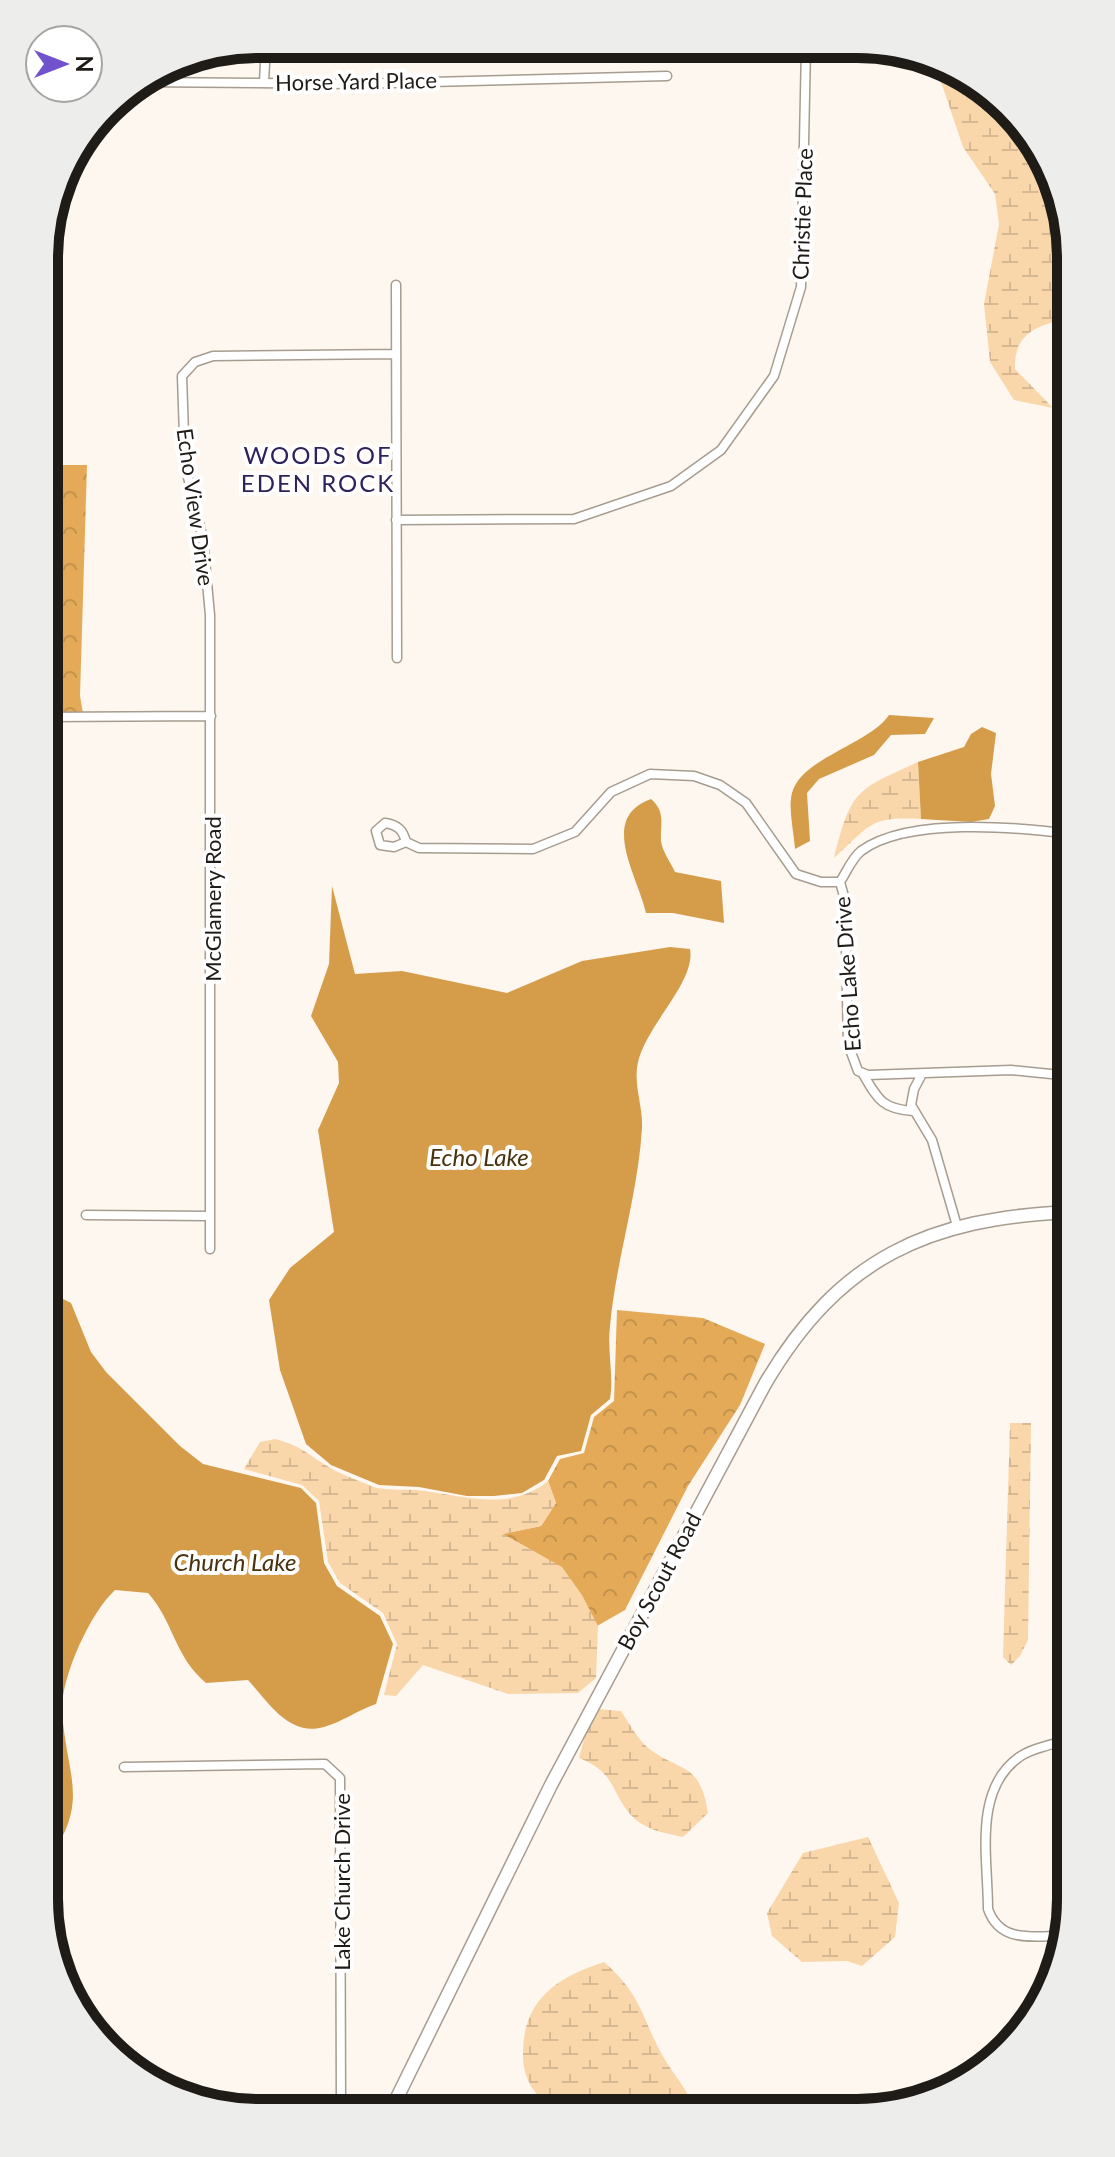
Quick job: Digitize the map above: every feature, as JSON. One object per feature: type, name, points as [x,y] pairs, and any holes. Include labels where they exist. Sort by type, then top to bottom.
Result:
[{"type":"street","points":[[264,82],[265,58]]},
{"type":"street","name":"Christie Place","points":[[396,520],[574,519],[671,486],[721,450],[774,376],[801,287],[806,58]]},
{"type":"street","name":"Horse Yard Place","points":[[164,82],[351,84],[667,76]]},
{"type":"street","points":[[396,285],[397,658]]},
{"type":"street","name":"Echo View Drive","points":[[211,716],[210,615],[203,539],[185,465],[182,376],[195,362],[213,356],[396,354]]},
{"type":"street","points":[[58,717],[211,716]]},
{"type":"street","name":"McGlamery Road","points":[[210,1249],[211,716]]},
{"type":"street","points":[[406,842],[419,848],[533,849],[575,832],[611,792],[650,774],[694,776],[720,785],[746,803],[796,874],[821,882],[840,882]]},
{"type":"street","name":"Echo Lake Drive","points":[[913,1111],[891,1110],[853,1066],[848,1044],[845,900],[840,882],[859,852],[884,839],[916,832],[1057,832]]},
{"type":"street","name":"Echo Lake Drive","points":[[863,1074],[1011,1070],[1057,1075]]},
{"type":"street","points":[[922,1074],[911,1095],[913,1111],[932,1140],[957,1226]]},
{"type":"street","name":"Boy Scout Road","points":[[396,2099],[551,1785],[784,1354],[815,1313],[860,1273],[907,1245],[957,1226],[989,1218],[1057,1213]]},
{"type":"street","points":[[86,1215],[210,1216]]},
{"type":"street","points":[[1053,1936],[1013,1936],[993,1924],[988,1909],[988,1803],[999,1775],[1020,1755],[1057,1743]]},
{"type":"street","name":"Lake Church Drive","points":[[124,1767],[325,1764],[340,1778],[341,2099]]},
{"type":"green space","points":[[934,74],[968,92],[1007,126],[1036,169],[1046,194],[1055,232],[1057,322],[1039,327],[1024,338],[1016,356],[1015,369],[1053,408],[1014,400],[990,362],[984,304],[999,224],[995,194],[963,147],[941,82]]},
{"type":"green space","points":[[58,465],[87,465],[80,696],[83,713],[58,713]]},
{"type":"green space","points":[[918,762],[921,819],[880,821],[864,830],[834,858],[846,818],[859,795],[881,779]]},
{"type":"green space","points":[[617,1310],[703,1318],[765,1344],[740,1405],[688,1486],[625,1610],[597,1626],[578,1591],[560,1570],[502,1534],[541,1526],[556,1503],[548,1481],[560,1459],[584,1453],[594,1417],[614,1401]]},
{"type":"green space","points":[[1010,1423],[1031,1423],[1028,1640],[1011,1665],[1003,1657]]},
{"type":"green space","points":[[275,1439],[299,1448],[340,1473],[379,1488],[501,1499],[533,1491],[548,1481],[556,1503],[541,1526],[503,1534],[562,1567],[582,1595],[598,1626],[596,1678],[578,1693],[508,1694],[423,1665],[396,1696],[384,1695],[397,1644],[383,1613],[340,1583],[328,1562],[319,1501],[302,1485],[244,1469],[260,1442]]},
{"type":"green space","points":[[597,1709],[621,1711],[647,1747],[686,1770],[700,1784],[708,1813],[683,1837],[642,1824],[623,1805],[606,1776],[579,1758],[587,1728]]},
{"type":"green space","points":[[868,1837],[899,1903],[895,1937],[862,1966],[847,1961],[802,1962],[772,1936],[767,1913],[803,1853]]},
{"type":"green space","points":[[604,1962],[628,1987],[667,2063],[690,2099],[541,2099],[532,2088],[525,2073],[523,2056],[528,2020],[545,1994],[586,1968]]},
{"type":"water","points":[[889,715],[934,718],[925,734],[891,735],[874,755],[819,779],[807,793],[810,841],[795,849],[791,806],[792,793],[798,781],[808,770],[867,734]]},
{"type":"water","points":[[982,727],[996,733],[991,774],[995,806],[989,819],[971,822],[921,819],[918,762],[964,747],[971,734]]},
{"type":"water","points":[[651,799],[660,814],[662,845],[675,872],[721,881],[724,923],[673,913],[646,913],[630,866],[624,834],[627,820],[635,808]]},
{"type":"water","name":"Echo Lake","points":[[332,886],[355,974],[402,971],[507,993],[582,961],[670,947],[690,949],[686,975],[651,1033],[638,1062],[642,1128],[640,1153],[610,1326],[610,1399],[591,1415],[581,1451],[557,1456],[544,1480],[522,1493],[467,1496],[419,1487],[379,1485],[331,1465],[306,1444],[280,1370],[269,1300],[290,1268],[334,1232],[318,1130],[339,1083],[338,1062],[311,1016],[329,964]]},
{"type":"water","name":"Church Lake","points":[[58,1296],[71,1303],[91,1352],[106,1372],[180,1446],[203,1464],[301,1488],[316,1503],[324,1563],[337,1586],[380,1616],[393,1644],[376,1704],[324,1727],[300,1727],[272,1708],[248,1680],[206,1683],[187,1662],[164,1616],[148,1593],[115,1590],[105,1600],[78,1647],[66,1683],[62,1713],[73,1792],[72,1808],[59,1844]]},
{"type":"district","name":"WOODS OF EDEN ROCK","points":[[318,468]]}]
